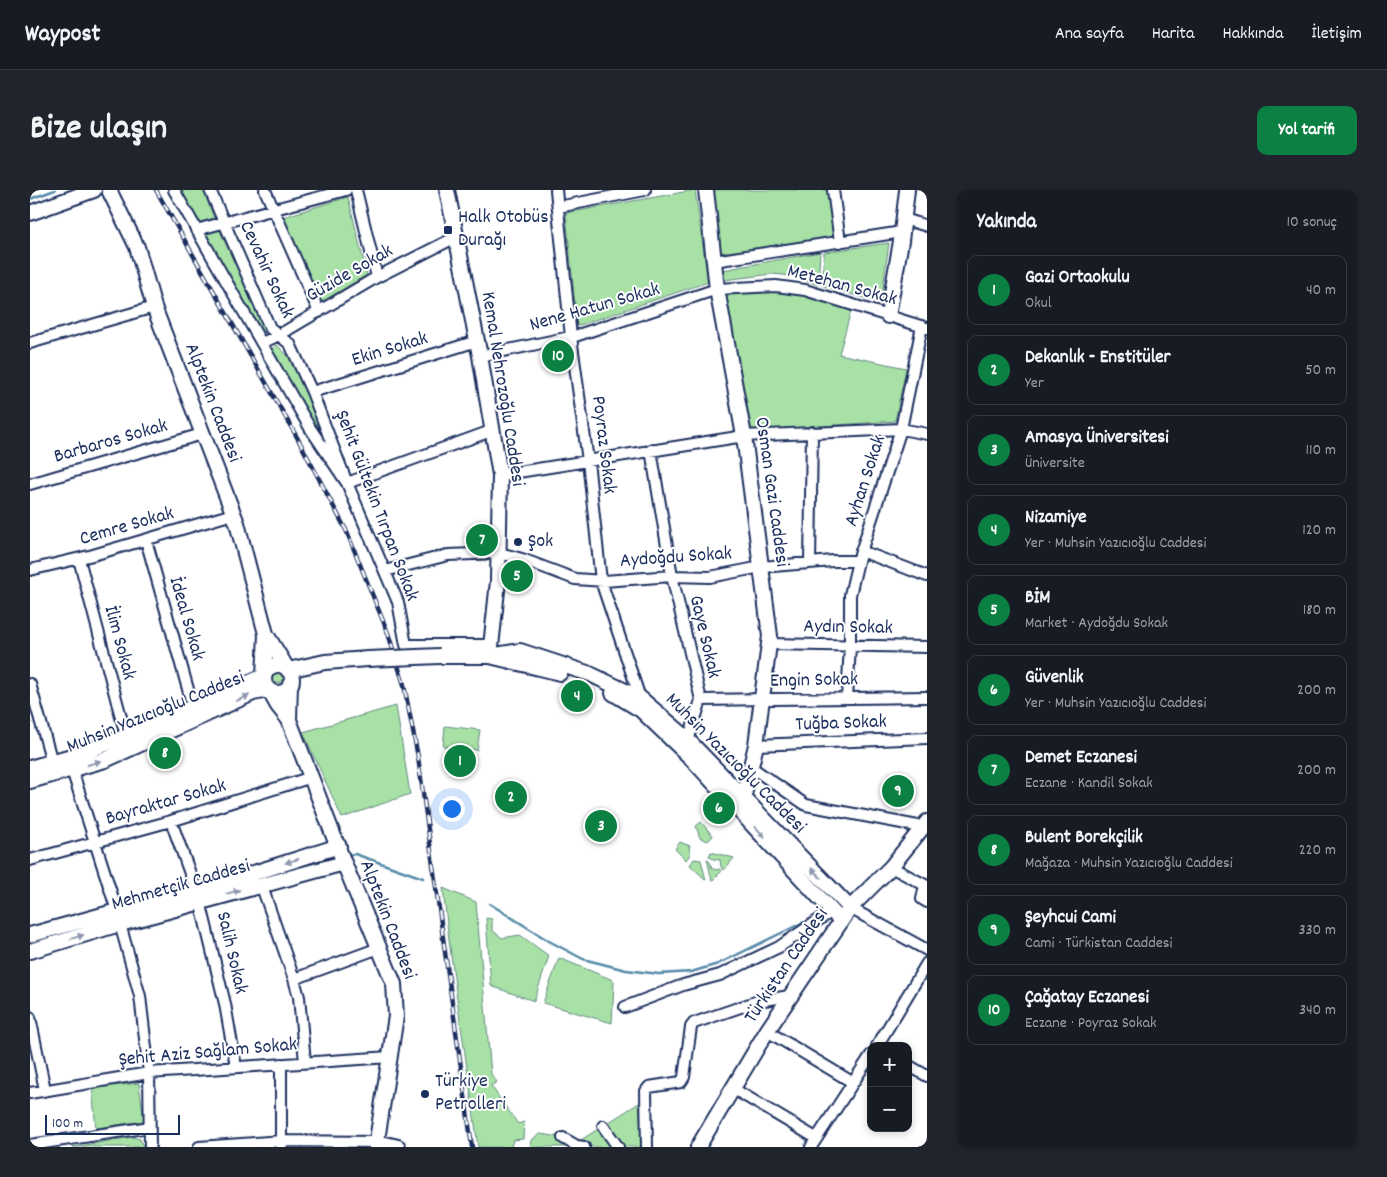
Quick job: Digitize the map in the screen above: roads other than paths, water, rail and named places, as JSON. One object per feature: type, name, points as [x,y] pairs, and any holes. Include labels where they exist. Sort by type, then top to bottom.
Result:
[{"type":"street","points":[[30,213],[94,190]]},
{"type":"street","name":"Alptekin Caddesi","points":[[109,190],[137,247],[154,308],[233,514],[266,634]]},
{"type":"street","points":[[174,190],[310,428],[347,482],[491,432]]},
{"type":"street","name":"Cevahir Sokak","points":[[210,190],[270,328],[279,335]]},
{"type":"street","points":[[265,190],[319,312]]},
{"type":"street","points":[[196,230],[346,190]]},
{"type":"street","points":[[356,190],[377,277]]},
{"type":"street","name":"Kemal Nehrozoğlu Caddesi","points":[[447,190],[480,356],[491,432],[500,475],[499,554],[490,650]]},
{"type":"street","name":"Poyraz Sokak","points":[[556,190],[571,337],[588,461],[601,581],[640,698]]},
{"type":"street","points":[[558,207],[645,190]]},
{"type":"street","name":"Osman Gazi Caddesi","points":[[706,190],[717,289],[744,436],[770,636],[756,745],[743,799]]},
{"type":"street","points":[[833,190],[840,242]]},
{"type":"street","points":[[888,316],[907,190]]},
{"type":"street","points":[[714,262],[840,242],[903,226],[927,226]]},
{"type":"street","name":"Güzide Sokak","points":[[262,343],[279,335],[377,277],[456,237]]},
{"type":"street","name":"Metehan Sokak","points":[[717,289],[776,286],[805,290],[924,327]]},
{"type":"street","name":"Nene Hatun Sokak","points":[[480,356],[571,337],[717,289]]},
{"type":"street","points":[[30,343],[154,308]]},
{"type":"street","name":"Ayhan Sokak","points":[[847,698],[850,595],[860,556],[901,429],[924,327]]},
{"type":"street","name":"Şehit Gültekin Tırpan Sokak","points":[[279,335],[290,344],[312,392],[347,482],[398,602],[406,645],[490,650]]},
{"type":"street","name":"Ekin Sokak","points":[[312,392],[477,340]]},
{"type":"street","points":[[500,475],[744,436],[901,429],[927,434]]},
{"type":"street","points":[[810,563],[812,432]]},
{"type":"street","name":"Barbaros Sokak","points":[[30,484],[202,434]]},
{"type":"street","name":"Gaye Sokak","points":[[651,450],[672,576],[701,700],[688,741]]},
{"type":"street","name":"Cemre Sokak","points":[[30,570],[79,559],[233,514]]},
{"type":"street","name":"İdeal Sokak","points":[[146,540],[193,707]]},
{"type":"street","name":"Aydoğdu Sokak","points":[[385,571],[448,556],[499,554],[575,579],[601,581],[672,576],[710,576],[761,567],[860,556]]},
{"type":"street","points":[[860,556],[927,576]]},
{"type":"street","name":"İlim Sokak","points":[[79,559],[126,736]]},
{"type":"street","points":[[266,634],[291,676],[289,720]]},
{"type":"street","points":[[266,634],[265,684],[289,720]]},
{"type":"street","name":"Aydın Sokak","points":[[769,644],[927,647]]},
{"type":"street","name":"Muhsin Yazıcıoğlu Caddesi","points":[[490,650],[569,675],[612,693],[641,710],[716,784],[837,916]]},
{"type":"street","name":"Muhsin Yazıcıoğlu Caddesi","points":[[288,670],[325,662],[440,656],[490,650],[520,651],[590,674],[640,698],[688,741],[850,908]]},
{"type":"street","points":[[264,676],[273,666],[282,666],[288,670]]},
{"type":"street","name":"Muhsin Yazıcıoğlu Caddesi","points":[[30,768],[82,753],[126,736],[264,676]]},
{"type":"street","points":[[30,684],[52,762]]},
{"type":"street","points":[[269,690],[277,693],[281,692],[288,688],[290,684]]},
{"type":"street","name":"Muhsin Yazıcıoğlu Caddesi","points":[[30,781],[105,760],[253,693],[269,690]]},
{"type":"street","name":"Engin Sokak","points":[[701,700],[927,698]]},
{"type":"street","name":"Alptekin Caddesi","points":[[289,720],[344,863],[394,984],[396,1016],[376,1144]]},
{"type":"street","name":"Tuğba Sokak","points":[[756,745],[927,738]]},
{"type":"street","points":[[751,767],[806,805],[926,825]]},
{"type":"street","points":[[72,770],[96,842],[140,996],[149,1073],[150,1147]]},
{"type":"street","name":"Bayraktar Sokak","points":[[30,860],[171,821],[312,777]]},
{"type":"street","name":"Salih Sokak","points":[[171,821],[199,895],[226,1004],[236,1067]]},
{"type":"street","name":"Türkistan Caddesi","points":[[698,1147],[837,916],[850,908],[891,867],[926,825]]},
{"type":"street","name":"Mehmetçik Caddesi","points":[[30,936],[118,917],[199,895],[338,846]]},
{"type":"street","name":"Mehmetçik Caddesi","points":[[199,895],[262,884],[344,863]]},
{"type":"street","points":[[891,867],[925,885],[922,899],[927,902]]},
{"type":"street","points":[[262,884],[299,997],[305,1062]]},
{"type":"street","points":[[850,908],[927,950]]},
{"type":"street","points":[[624,1007],[683,985],[720,976],[837,916]]},
{"type":"street","name":"Mehmetçik Caddesi","points":[[30,951],[118,917]]},
{"type":"street","points":[[294,979],[379,948]]},
{"type":"street","points":[[879,1042],[927,963]]},
{"type":"street","points":[[647,1147],[646,1092],[649,1087],[681,1082],[684,1077],[691,1026],[694,1023],[758,1001],[790,996]]},
{"type":"street","points":[[30,1017],[45,1090]]},
{"type":"street","points":[[767,1030],[852,1082]]},
{"type":"street","name":"Şehit Aziz Sağlam Sokak","points":[[30,1093],[149,1073],[390,1057]]},
{"type":"street","points":[[732,1088],[814,1143],[867,1061]]},
{"type":"street","points":[[281,1064],[282,1144]]},
{"type":"street","points":[[912,1067],[927,1076]]},
{"type":"street","points":[[603,1126],[618,1147]]},
{"type":"street","points":[[30,1145],[150,1127]]},
{"type":"street","points":[[563,1138],[577,1146],[584,1147]]},
{"type":"street","points":[[199,1147],[282,1144],[376,1144],[398,1147]]},
{"type":"waterway","points":[[30,199],[55,190]]},
{"type":"waterway","points":[[346,855],[355,854],[423,878]]},
{"type":"waterway","points":[[300,865],[336,856]]},
{"type":"waterway","points":[[490,904],[549,941],[583,959],[626,970],[659,974],[691,972],[718,964],[804,922]]},
{"type":"railway","points":[[156,190],[298,439],[346,530],[388,633],[404,685],[418,757],[472,1147]]},
{"type":"place","name":"Halk Otobüs Durağı","points":[[448,230]]},
{"type":"place","name":"Çağatay Eczanesi","points":[[558,356]]},
{"type":"place","name":"Demet Eczanesi","points":[[482,540]]},
{"type":"place","name":"Şok","points":[[518,542]]},
{"type":"place","name":"BİM","points":[[517,576]]},
{"type":"place","name":"Nizamiye","points":[[577,696]]},
{"type":"place","name":"Bulent Borekçilik","points":[[165,753]]},
{"type":"place","name":"Gazi Ortaokulu","points":[[460,761]]},
{"type":"place","name":"Şeyhcui Cami","points":[[898,791]]},
{"type":"place","name":"Dekanlık - Enstitüler","points":[[511,797]]},
{"type":"place","name":"Güvenlik","points":[[719,808]]},
{"type":"place","name":"Amasya Üniversitesi","points":[[601,826]]},
{"type":"place","name":"Türkiye Petrolleri","points":[[425,1094]]}]
